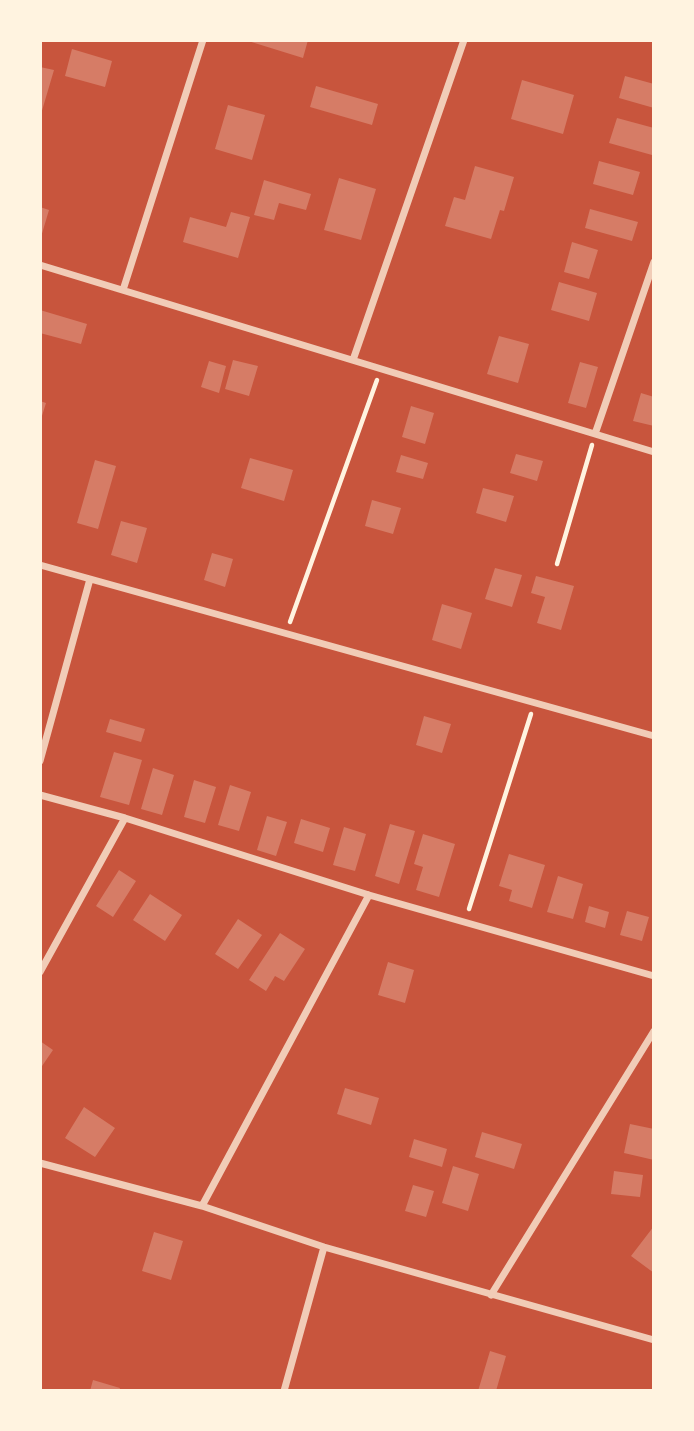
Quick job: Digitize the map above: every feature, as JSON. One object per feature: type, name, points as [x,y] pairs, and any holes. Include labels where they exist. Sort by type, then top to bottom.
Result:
[{"type":"street","points":[[123,290],[203,40]]},
{"type":"street","points":[[353,360],[464,40]]},
{"type":"street","points":[[595,434],[654,262]]},
{"type":"street","points":[[40,265],[654,452]]},
{"type":"street","points":[[40,565],[534,705],[654,736]]},
{"type":"street","points":[[40,761],[90,579]]},
{"type":"street","points":[[40,795],[125,818],[369,895],[466,920],[654,976]]},
{"type":"street","points":[[40,972],[125,818]]},
{"type":"street","points":[[202,1206],[369,895]]},
{"type":"street","points":[[491,1295],[654,1031]]},
{"type":"street","points":[[40,1163],[202,1206],[324,1247],[654,1340]]},
{"type":"street","points":[[284,1391],[324,1247]]},
{"type":"path","points":[[286,634],[381,369]]},
{"type":"path","points":[[556,564],[595,434]]},
{"type":"path","points":[[466,920],[534,705]]},
{"type":"building","points":[[245,40],[308,40],[303,58]]},
{"type":"building","points":[[72,49],[112,61],[105,87],[65,76]]},
{"type":"building","points":[[40,67],[54,70],[41,114],[40,114]]},
{"type":"building","points":[[625,76],[654,84],[654,108],[619,98]]},
{"type":"building","points":[[522,80],[574,95],[563,134],[511,119]]},
{"type":"building","points":[[316,86],[378,104],[372,125],[310,107]]},
{"type":"building","points":[[228,105],[265,115],[252,160],[215,149]]},
{"type":"building","points":[[617,118],[654,128],[652,155],[609,143]]},
{"type":"building","points":[[599,161],[640,172],[633,195],[593,184]]},
{"type":"building","points":[[475,166],[514,177],[504,211],[500,210],[491,239],[445,226],[454,197],[465,200]]},
{"type":"building","points":[[339,178],[376,189],[361,240],[324,230]]},
{"type":"building","points":[[264,180],[311,194],[306,210],[279,203],[274,220],[254,215]]},
{"type":"building","points":[[40,207],[49,210],[41,237],[40,237]]},
{"type":"building","points":[[590,209],[638,222],[632,241],[585,228]]},
{"type":"building","points":[[231,212],[250,217],[238,258],[183,242],[190,217],[226,227]]},
{"type":"building","points":[[572,242],[598,250],[589,279],[564,272]]},
{"type":"building","points":[[559,282],[597,293],[589,321],[551,310]]},
{"type":"building","points":[[40,310],[87,324],[81,344],[40,333]]},
{"type":"building","points":[[499,336],[529,344],[518,383],[487,374]]},
{"type":"building","points":[[233,360],[258,366],[249,396],[225,389]]},
{"type":"building","points":[[209,361],[226,366],[219,393],[201,387]]},
{"type":"building","points":[[580,362],[598,367],[586,408],[568,403]]},
{"type":"building","points":[[641,393],[654,397],[654,426],[633,421]]},
{"type":"building","points":[[40,401],[46,403],[41,419],[40,419]]},
{"type":"building","points":[[411,406],[434,413],[425,444],[402,437]]},
{"type":"building","points":[[516,454],[543,461],[537,481],[510,473]]},
{"type":"building","points":[[401,455],[428,463],[423,479],[396,472]]},
{"type":"building","points":[[250,458],[293,470],[284,501],[241,488]]},
{"type":"building","points":[[95,460],[116,466],[98,529],[77,523]]},
{"type":"building","points":[[483,488],[514,496],[506,522],[476,513]]},
{"type":"building","points":[[372,500],[401,508],[393,534],[365,526]]},
{"type":"building","points":[[121,521],[147,528],[137,563],[111,555]]},
{"type":"building","points":[[212,553],[233,559],[225,587],[204,580]]},
{"type":"building","points":[[495,568],[522,575],[512,607],[485,599]]},
{"type":"building","points":[[536,576],[574,586],[561,630],[537,623],[545,597],[531,593]]},
{"type":"building","points":[[442,604],[472,613],[461,649],[432,640]]},
{"type":"building","points":[[424,716],[451,724],[442,753],[416,745]]},
{"type":"building","points":[[110,719],[145,729],[141,742],[106,732]]},
{"type":"building","points":[[114,752],[142,760],[129,805],[100,797]]},
{"type":"building","points":[[153,768],[174,775],[162,815],[141,809]]},
{"type":"building","points":[[194,780],[216,787],[205,823],[184,817]]},
{"type":"building","points":[[230,785],[251,792],[239,831],[218,825]]},
{"type":"building","points":[[267,816],[287,822],[276,856],[257,850]]},
{"type":"building","points":[[301,819],[330,828],[323,852],[294,843]]},
{"type":"building","points":[[390,824],[415,831],[399,884],[375,876]]},
{"type":"building","points":[[344,827],[366,834],[355,871],[333,865]]},
{"type":"building","points":[[423,834],[455,844],[439,897],[416,890],[423,867],[414,864]]},
{"type":"building","points":[[509,854],[545,865],[532,908],[509,901],[512,890],[499,886]]},
{"type":"building","points":[[119,870],[136,881],[113,917],[96,906]]},
{"type":"building","points":[[558,876],[583,884],[573,919],[547,912]]},
{"type":"building","points":[[150,894],[182,915],[165,941],[133,920]]},
{"type":"building","points":[[589,906],[609,912],[605,928],[585,922]]},
{"type":"building","points":[[627,911],[649,917],[642,941],[620,935]]},
{"type":"building","points":[[238,919],[262,935],[238,969],[215,954]]},
{"type":"building","points":[[280,933],[305,949],[284,981],[275,976],[266,991],[249,980]]},
{"type":"building","points":[[388,962],[414,970],[405,1003],[378,995]]},
{"type":"building","points":[[40,1041],[53,1050],[40,1069]]},
{"type":"building","points":[[345,1088],[379,1098],[371,1125],[337,1114]]},
{"type":"building","points":[[84,1107],[115,1128],[95,1157],[65,1138]]},
{"type":"building","points":[[630,1124],[654,1129],[654,1160],[624,1153]]},
{"type":"building","points":[[482,1132],[522,1144],[514,1169],[475,1157]]},
{"type":"building","points":[[414,1139],[447,1149],[442,1167],[409,1157]]},
{"type":"building","points":[[453,1166],[479,1174],[468,1211],[442,1203]]},
{"type":"building","points":[[614,1171],[643,1175],[640,1197],[611,1194]]},
{"type":"building","points":[[413,1185],[434,1191],[426,1217],[405,1211]]},
{"type":"building","points":[[654,1226],[654,1273],[631,1256]]},
{"type":"building","points":[[154,1232],[183,1241],[171,1280],[142,1271]]},
{"type":"building","points":[[490,1351],[506,1356],[496,1391],[478,1391]]},
{"type":"building","points":[[93,1380],[120,1388],[119,1391],[90,1391]]}]
